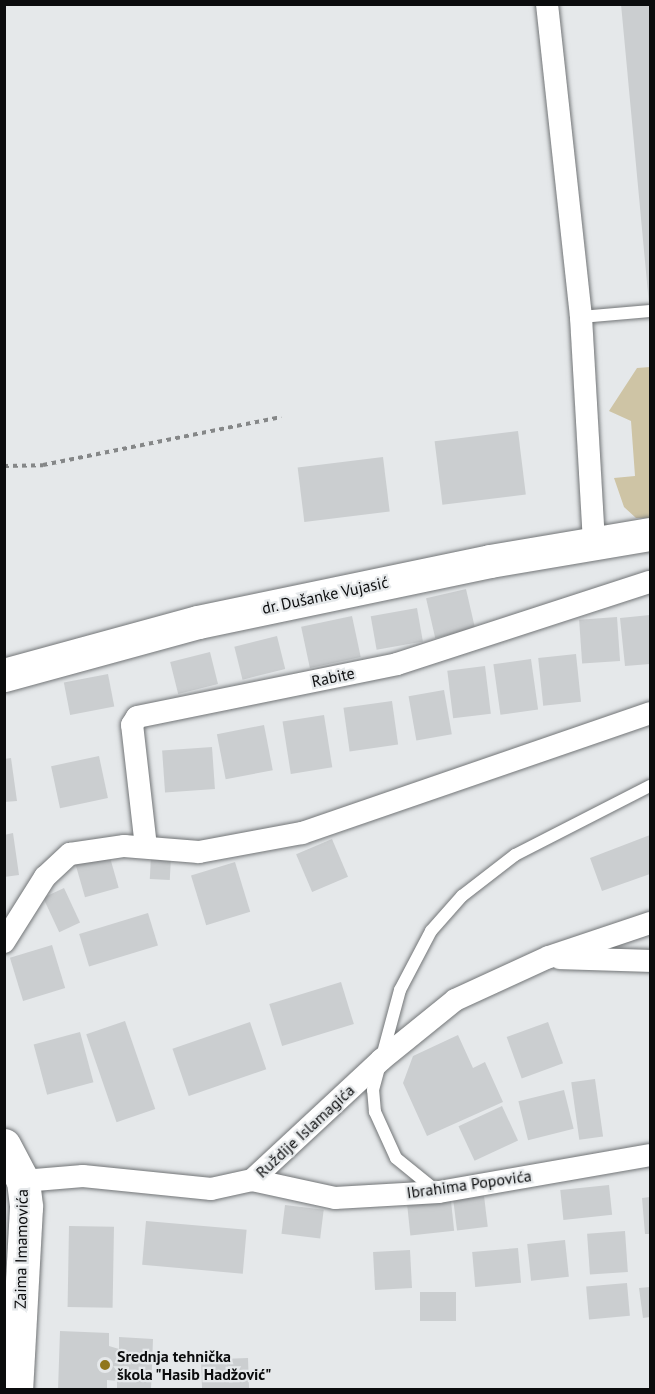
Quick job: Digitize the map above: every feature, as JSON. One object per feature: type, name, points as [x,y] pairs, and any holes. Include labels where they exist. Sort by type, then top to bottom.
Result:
[{"type":"main road","name":"dr. Dušanke Vujasić","points":[[4,675],[198,622],[594,542],[651,534]]},
{"type":"main road","points":[[4,1145],[23,1181]]},
{"type":"main road","name":"Zaima Imamovića","points":[[16,1389],[23,1181]]},
{"type":"street","points":[[548,4],[581,317],[594,542]]},
{"type":"street","name":"Rabite","points":[[146,847],[132,725],[137,717],[397,664],[651,582]]},
{"type":"street","points":[[4,942],[45,877],[70,854],[146,847],[199,852],[302,833],[651,713]]},
{"type":"street","name":"Ruždije Islamagića","points":[[23,1181],[83,1176],[211,1189],[252,1180],[381,1060],[455,1000],[549,957],[651,923]]},
{"type":"street","name":"Ruždije Islamagića","points":[[549,957],[651,961]]},
{"type":"street","name":"Ibrahima Popovića","points":[[252,1180],[335,1198],[439,1192],[651,1155]]},
{"type":"lane","points":[[581,317],[651,311]]},
{"type":"lane","points":[[439,1192],[406,1171],[383,1136],[373,1090],[400,990],[431,931],[462,896],[515,855],[651,786]]},
{"type":"path","points":[[4,466],[43,465],[281,417]]},
{"type":"shaded area","points":[[650,367],[650,518],[636,518],[624,507],[614,478],[635,476],[631,421],[609,411],[637,368]]},
{"type":"building","points":[[621,4],[650,4],[650,304],[649,304]]},
{"type":"building","points":[[518,431],[526,495],[442,505],[435,441]]},
{"type":"building","points":[[383,457],[390,512],[304,522],[298,467]]},
{"type":"building","points":[[466,589],[475,629],[435,638],[426,598]]},
{"type":"building","points":[[417,608],[423,641],[377,650],[371,616]]},
{"type":"building","points":[[650,615],[650,664],[625,666],[620,618]]},
{"type":"building","points":[[352,616],[361,657],[310,668],[301,627]]},
{"type":"building","points":[[617,617],[620,661],[582,664],[579,620]]},
{"type":"building","points":[[277,636],[285,669],[243,680],[234,647]]},
{"type":"building","points":[[210,652],[218,684],[178,694],[170,662]]},
{"type":"building","points":[[576,654],[581,702],[543,706],[538,658]]},
{"type":"building","points":[[531,659],[538,710],[500,715],[493,664]]},
{"type":"building","points":[[485,666],[491,714],[453,718],[447,671]]},
{"type":"building","points":[[108,674],[114,706],[70,715],[64,683]]},
{"type":"building","points":[[444,690],[452,734],[416,741],[409,696]]},
{"type":"building","points":[[392,701],[398,745],[350,751],[343,708]]},
{"type":"building","points":[[324,715],[332,767],[291,774],[283,722]]},
{"type":"building","points":[[264,725],[273,770],[226,779],[217,734]]},
{"type":"building","points":[[212,747],[215,789],[165,792],[162,750]]},
{"type":"building","points":[[99,756],[108,798],[60,808],[51,766]]},
{"type":"building","points":[[11,758],[17,801],[4,802],[4,759]]},
{"type":"building","points":[[13,833],[19,875],[4,877],[4,835]]},
{"type":"building","points":[[650,835],[650,874],[602,891],[590,858]]},
{"type":"building","points":[[332,839],[348,877],[312,892],[296,854]]},
{"type":"building","points":[[109,854],[119,888],[85,897],[75,864]]},
{"type":"building","points":[[151,856],[171,857],[170,880],[150,879]]},
{"type":"building","points":[[235,862],[250,912],[206,925],[191,875]]},
{"type":"building","points":[[64,888],[80,922],[59,932],[43,898]]},
{"type":"building","points":[[148,913],[158,946],[89,967],[79,934]]},
{"type":"building","points":[[52,945],[65,988],[23,1001],[10,958]]},
{"type":"building","points":[[341,982],[354,1024],[282,1046],[269,1004]]},
{"type":"building","points":[[125,1021],[155,1109],[117,1122],[86,1034]]},
{"type":"building","points":[[250,1022],[266,1069],[189,1096],[172,1049]]},
{"type":"building","points":[[548,1022],[563,1063],[522,1078],[507,1037]]},
{"type":"building","points":[[80,1032],[93,1082],[47,1095],[34,1044]]},
{"type":"building","points":[[458,1035],[473,1068],[485,1062],[503,1102],[427,1136],[403,1083],[413,1056]]},
{"type":"building","points":[[595,1079],[603,1136],[579,1140],[571,1082]]},
{"type":"building","points":[[564,1090],[574,1129],[528,1140],[518,1101]]},
{"type":"building","points":[[502,1106],[518,1140],[475,1161],[458,1126]]},
{"type":"building","points":[[609,1185],[612,1215],[563,1220],[560,1190]]},
{"type":"building","points":[[484,1196],[488,1227],[457,1231],[453,1200]]},
{"type":"building","points":[[650,1197],[650,1234],[645,1234],[642,1198]]},
{"type":"building","points":[[451,1201],[454,1231],[410,1235],[407,1206]]},
{"type":"building","points":[[285,1205],[324,1210],[320,1239],[281,1234]]},
{"type":"building","points":[[146,1221],[247,1230],[243,1274],[142,1265]]},
{"type":"building","points":[[69,1226],[114,1227],[113,1308],[68,1307]]},
{"type":"building","points":[[625,1231],[628,1272],[590,1275],[587,1234]]},
{"type":"building","points":[[565,1240],[569,1277],[531,1281],[527,1244]]},
{"type":"building","points":[[518,1248],[521,1283],[475,1287],[472,1252]]},
{"type":"building","points":[[410,1250],[412,1288],[375,1290],[373,1252]]},
{"type":"building","points":[[627,1283],[630,1316],[589,1319],[586,1287]]},
{"type":"building","points":[[650,1287],[650,1317],[643,1318],[639,1288]]},
{"type":"building","points":[[420,1292],[456,1292],[456,1321],[420,1321]]},
{"type":"building","name":"Srednja tehnička škola \"Hasib Hadžović\"","points":[[60,1331],[109,1333],[109,1346],[119,1349],[119,1337],[153,1339],[151,1390],[117,1390],[117,1381],[107,1380],[107,1390],[58,1390]]},
{"type":"building","points":[[248,1358],[249,1390],[202,1390],[201,1360]]},
{"type":"place","name":"Srednja tehnička škola \"Hasib Hadžović\"","points":[[105,1365]]}]
